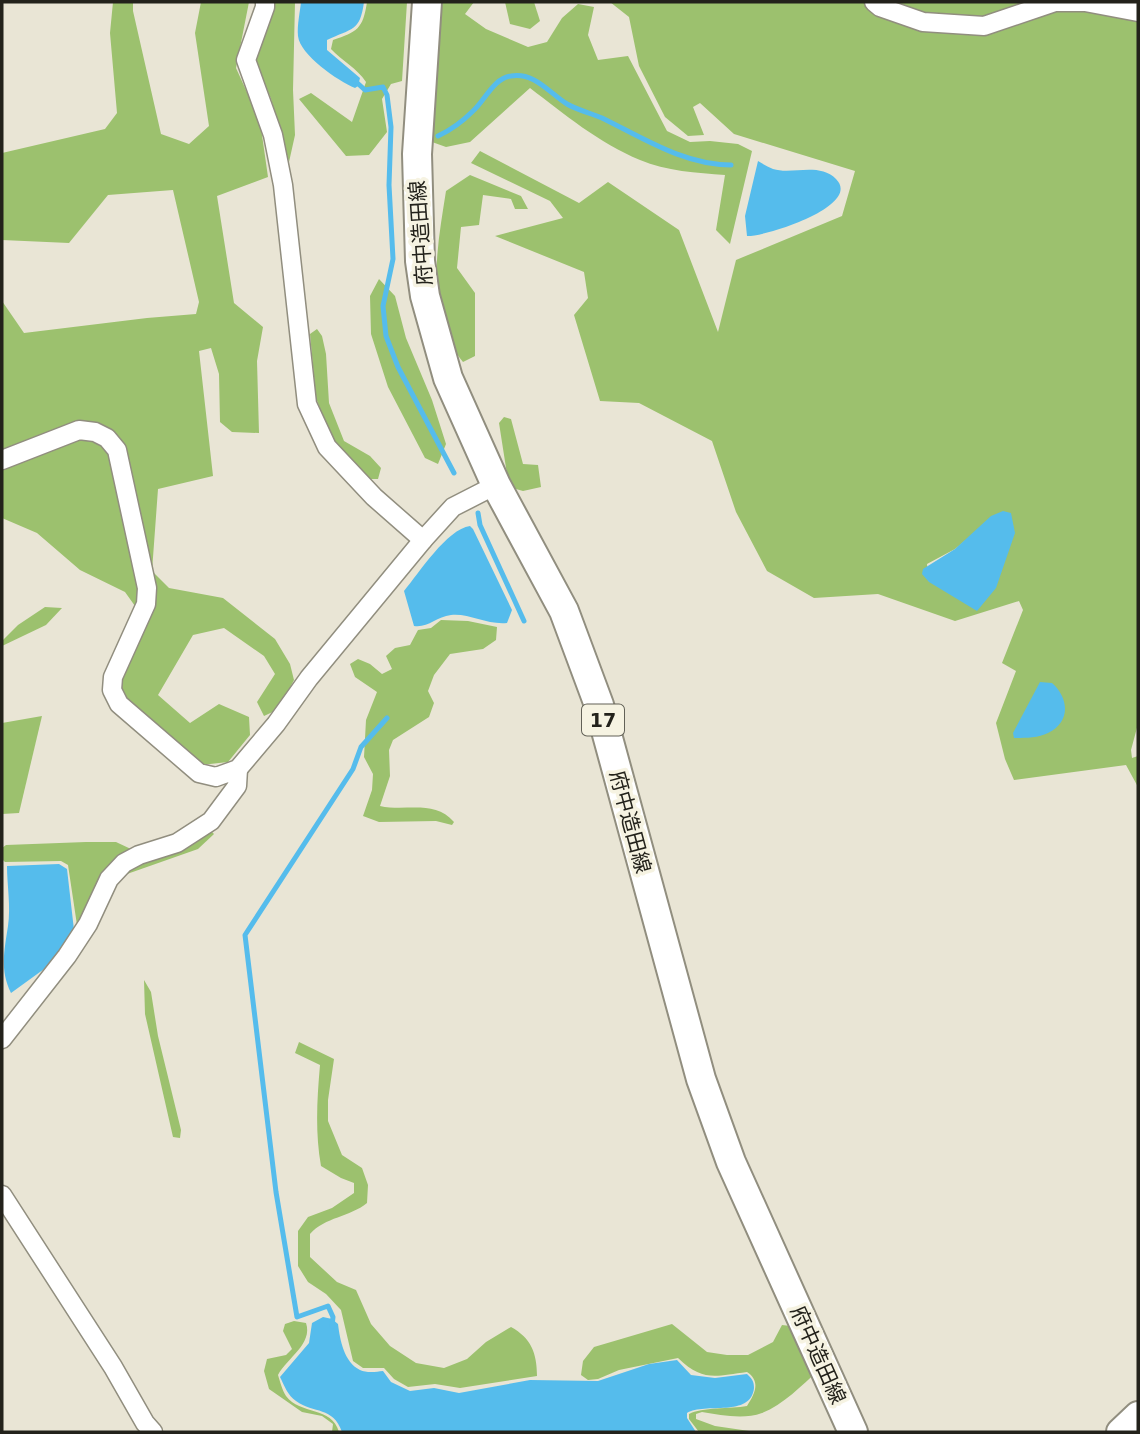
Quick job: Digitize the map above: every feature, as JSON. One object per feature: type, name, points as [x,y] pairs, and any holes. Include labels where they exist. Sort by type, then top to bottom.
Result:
[{"type":"main road","name":"府中造田線","points":[[427,2],[417,153],[420,261],[425,296],[448,378],[496,485],[564,611],[599,705],[672,974],[716,1122],[731,1162],[853,1432]]},
{"type":"main road","points":[[1120,1432],[1138,1415]]},
{"type":"street","points":[[265,2],[246,60],[273,135],[283,185],[307,404],[327,447],[374,497],[423,540]]},
{"type":"street","points":[[874,2],[880,7],[923,22],[984,26],[1055,2],[1085,2],[1138,12]]},
{"type":"street","points":[[2,460],[79,430],[95,432],[107,438],[117,450],[147,588],[146,604],[113,677],[111,690],[119,704],[199,773],[216,777],[238,769],[276,724],[309,678],[453,507],[496,485]]},
{"type":"street","points":[[2,1039],[88,925],[108,879],[124,863],[139,855],[177,843],[211,821],[237,786],[238,769]]},
{"type":"street","points":[[2,1195],[153,1432]]},
{"type":"green space","points":[[113,2],[133,2],[161,134],[189,144],[209,126],[195,33],[201,2],[249,2],[236,68],[260,121],[268,177],[217,196],[234,303],[263,327],[257,361],[259,433],[232,432],[220,422],[219,374],[211,348],[199,351],[213,476],[158,489],[152,571],[169,588],[223,598],[275,639],[290,664],[294,680],[279,709],[264,716],[257,702],[275,674],[264,656],[224,628],[193,635],[158,695],[190,723],[219,704],[249,717],[250,735],[228,762],[201,765],[124,696],[119,684],[145,620],[125,592],[80,570],[37,533],[2,518],[2,301],[24,333],[196,314],[199,302],[173,190],[108,195],[69,243],[2,240],[2,153],[105,129],[117,113],[110,33]]},
{"type":"green space","points":[[273,2],[295,2],[295,135],[289,162],[271,99],[254,56]]},
{"type":"green space","points":[[367,2],[407,2],[402,81],[391,84],[382,99],[387,132],[369,155],[346,156],[299,99],[311,93],[352,122],[366,82],[331,49],[333,40],[358,28]]},
{"type":"green space","points":[[441,2],[474,2],[465,14],[486,29],[528,47],[547,42],[562,18],[578,4],[594,7],[588,35],[598,60],[628,56],[667,131],[690,142],[738,144],[752,151],[730,244],[716,230],[725,175],[671,169],[640,160],[596,137],[530,88],[470,142],[446,147],[432,142]]},
{"type":"green space","points":[[505,2],[534,2],[540,21],[530,29],[510,24]]},
{"type":"green space","points":[[610,2],[1138,2],[1138,724],[1131,750],[1132,758],[1138,756],[1138,787],[1126,765],[1014,780],[1005,759],[996,723],[1016,671],[1002,663],[1023,610],[1019,601],[955,621],[878,594],[814,598],[767,571],[736,512],[712,441],[639,403],[600,401],[574,315],[588,298],[584,272],[495,236],[563,218],[550,201],[471,163],[480,151],[579,203],[608,182],[679,230],[718,332],[736,260],[842,216],[855,171],[734,134],[700,103],[693,107],[704,135],[688,136],[665,117],[639,66],[629,17]],"holes":[[[973,534],[929,582],[927,564],[955,549]]]},
{"type":"green space","points":[[470,175],[521,196],[528,209],[515,209],[511,199],[483,195],[479,225],[461,227],[457,268],[475,293],[475,356],[463,362],[443,323],[436,280],[446,191]]},
{"type":"green space","points":[[379,279],[395,296],[406,338],[432,400],[446,444],[438,464],[425,458],[388,387],[371,334],[370,296]]},
{"type":"green space","points":[[317,329],[322,336],[326,354],[329,403],[344,441],[370,456],[381,468],[378,479],[369,479],[331,437],[316,398],[310,334]]},
{"type":"green space","points":[[504,417],[511,419],[523,464],[538,465],[541,487],[523,491],[509,487],[499,423]]},
{"type":"green space","points":[[45,607],[62,608],[46,625],[2,646],[2,641],[18,625]]},
{"type":"green space","points":[[441,620],[468,621],[497,627],[496,640],[483,649],[450,654],[434,675],[428,691],[434,703],[429,717],[393,740],[389,750],[390,776],[380,806],[429,808],[446,815],[454,822],[452,825],[436,821],[379,822],[363,816],[372,790],[373,774],[364,757],[366,720],[377,692],[355,677],[350,664],[358,659],[370,664],[382,674],[392,669],[386,656],[395,648],[410,645],[418,630],[431,628]]},
{"type":"green space","points":[[42,716],[19,813],[2,814],[2,723]]},
{"type":"green space","points":[[211,831],[214,834],[198,849],[127,874],[138,861]]},
{"type":"green space","points":[[116,842],[133,850],[101,882],[77,925],[68,865],[61,861],[5,862],[2,859],[2,848],[6,845]]},
{"type":"green space","points":[[144,980],[151,992],[158,1036],[181,1130],[180,1138],[173,1137],[145,1014]]},
{"type":"green space","points":[[299,1042],[334,1059],[328,1121],[342,1155],[362,1168],[368,1185],[367,1203],[323,1224],[310,1234],[310,1257],[337,1282],[356,1290],[371,1324],[390,1346],[416,1363],[444,1368],[467,1359],[486,1342],[511,1327],[528,1341],[536,1360],[537,1376],[460,1388],[435,1384],[408,1387],[394,1379],[384,1368],[363,1368],[353,1361],[341,1310],[326,1294],[308,1282],[298,1266],[298,1231],[308,1217],[332,1208],[354,1193],[354,1183],[321,1166],[317,1116],[320,1065],[295,1053]]},
{"type":"green space","points":[[294,1321],[306,1323],[306,1338],[278,1375],[283,1391],[292,1402],[330,1418],[339,1432],[332,1432],[333,1424],[322,1416],[302,1412],[269,1389],[264,1371],[267,1359],[286,1355],[292,1349],[283,1331],[285,1324]]},
{"type":"green space","points":[[672,1324],[707,1352],[727,1355],[748,1355],[773,1342],[782,1325],[799,1327],[819,1370],[785,1400],[762,1413],[740,1417],[702,1412],[696,1414],[696,1419],[715,1426],[756,1432],[699,1432],[689,1419],[689,1414],[701,1410],[747,1406],[755,1384],[747,1372],[710,1376],[695,1371],[678,1358],[619,1370],[598,1379],[588,1380],[581,1375],[583,1361],[594,1347]]},
{"type":"water","points":[[301,2],[364,2],[357,24],[349,31],[327,40],[327,50],[360,78],[355,88],[339,80],[305,51],[298,36]]},
{"type":"water","points":[[758,161],[773,169],[822,171],[836,179],[841,189],[836,199],[808,218],[790,226],[747,236],[745,216]]},
{"type":"water","points":[[1003,511],[1011,513],[1015,533],[996,588],[977,611],[929,582],[922,574],[923,569],[955,549],[991,516]]},
{"type":"water","points":[[470,526],[512,610],[507,623],[451,615],[414,626],[404,591],[443,543],[461,529]]},
{"type":"water","points":[[1040,682],[1052,683],[1062,696],[1065,709],[1061,723],[1048,733],[1036,737],[1014,738],[1013,733]]},
{"type":"water","points":[[59,864],[67,869],[74,930],[51,964],[11,993],[5,976],[4,961],[9,911],[7,866]]},
{"type":"water","points":[[323,1317],[338,1324],[344,1350],[350,1362],[365,1372],[383,1371],[391,1382],[410,1391],[434,1388],[459,1393],[530,1380],[598,1381],[649,1364],[677,1360],[691,1375],[715,1378],[747,1374],[754,1388],[745,1403],[687,1413],[687,1418],[696,1432],[342,1432],[334,1418],[293,1399],[280,1377],[309,1343],[312,1323]]},
{"type":"waterway","points":[[438,136],[469,115],[500,81],[511,76],[520,76],[535,80],[571,106],[602,118],[664,149],[697,160],[731,165]]},
{"type":"waterway","points":[[354,80],[365,90],[383,87],[387,95],[391,127],[389,185],[393,259],[383,306],[386,336],[398,367],[454,473]]},
{"type":"waterway","points":[[478,513],[480,525],[524,621]]},
{"type":"waterway","points":[[332,1326],[333,1317],[328,1306],[297,1317],[276,1192],[245,935],[353,769],[361,747],[387,718]]}]
